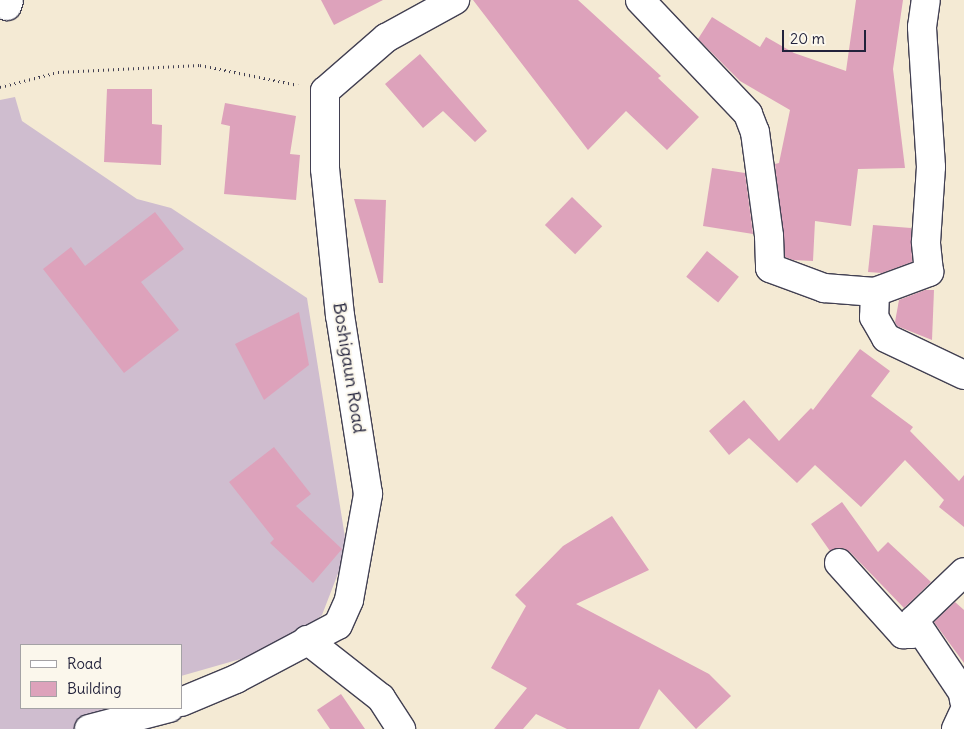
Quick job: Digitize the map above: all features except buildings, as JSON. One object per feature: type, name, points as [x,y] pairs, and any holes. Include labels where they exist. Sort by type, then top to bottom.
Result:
[{"type":"street","points":[[325,91],[386,38],[454,0]]},
{"type":"street","points":[[640,0],[748,114],[755,132],[769,236],[770,268],[824,288],[875,292],[929,272],[926,242],[931,167],[922,26],[926,0]]},
{"type":"street","name":"Boshigaun Road","points":[[182,702],[236,679],[338,625],[349,600],[368,494],[340,316],[325,169],[325,91]]},
{"type":"street","points":[[875,292],[874,317],[886,338],[964,375]]},
{"type":"street","points":[[839,563],[903,634],[911,634],[914,620],[964,572]]},
{"type":"street","points":[[914,620],[963,693],[964,700]]},
{"type":"street","points":[[307,640],[381,698],[401,729]]},
{"type":"street","points":[[89,729],[165,709]]},
{"type":"street","points":[[956,729],[964,712]]},
{"type":"path","points":[[0,87],[58,72],[200,65],[325,91]]},
{"type":"shaded area","points":[[15,97],[22,121],[137,199],[171,208],[307,298],[347,550],[322,615],[297,635],[251,656],[182,676],[182,644],[20,644],[20,709],[115,709],[78,729],[0,729],[0,100]]}]
